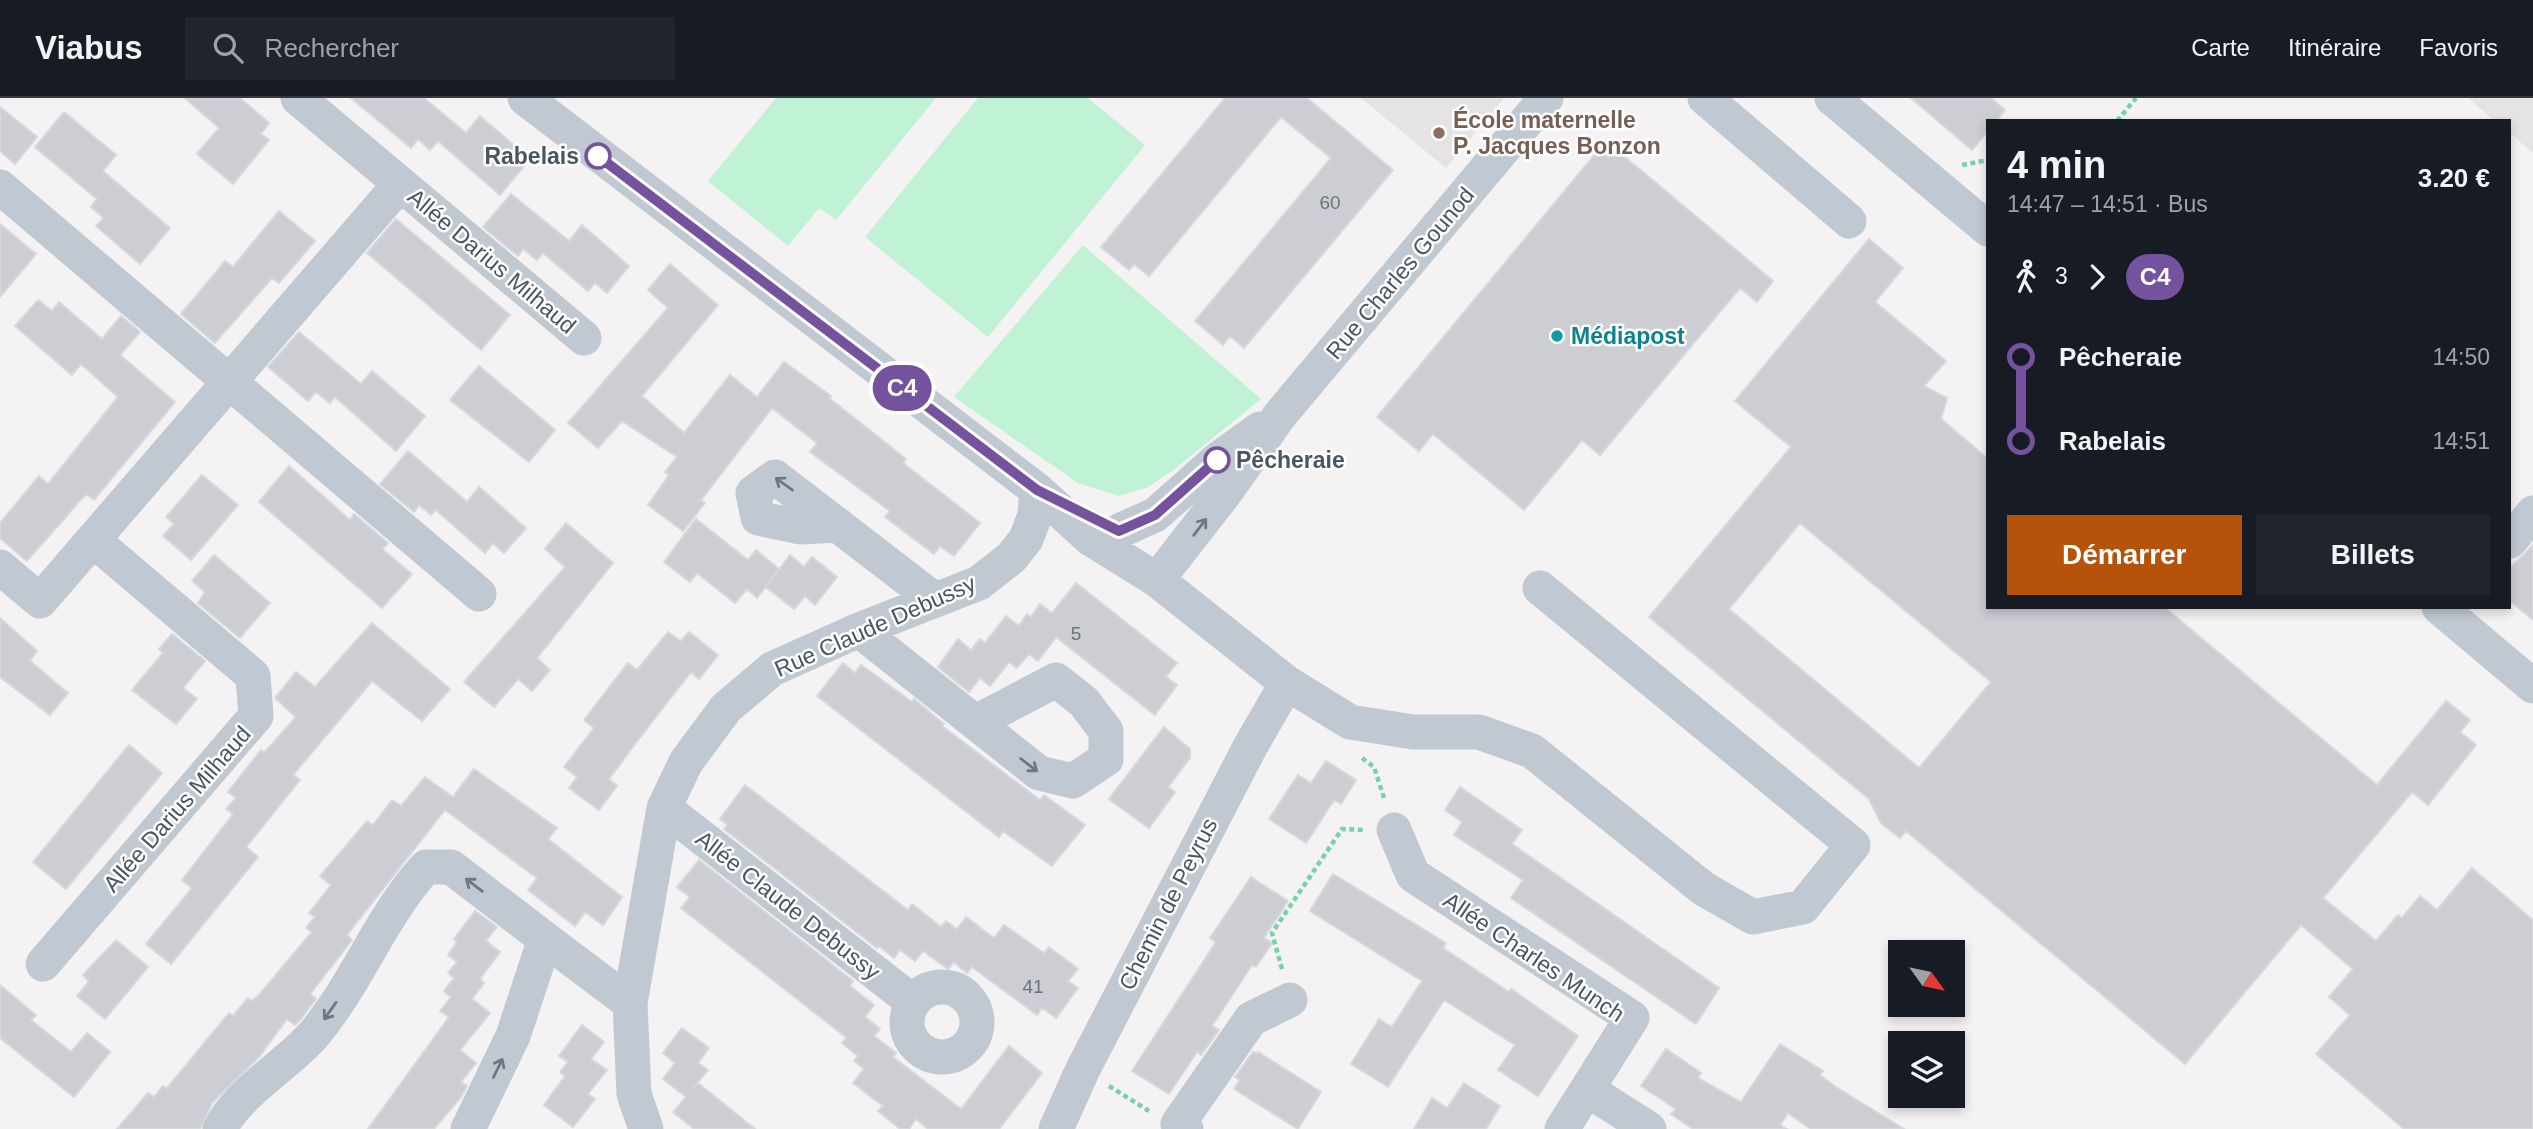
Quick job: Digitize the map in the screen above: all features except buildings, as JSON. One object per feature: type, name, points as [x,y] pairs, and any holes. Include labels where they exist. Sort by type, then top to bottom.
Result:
[{"type":"street","points":[[525,98],[1070,514],[1091,539],[1138,558],[1287,683],[1350,722],[1413,732],[1479,732],[1532,751],[1704,889],[1753,917],[1802,908],[1853,845],[1540,588]]},
{"type":"street","name":"Rue Charles Gounod","points":[[1138,558],[1220,501],[1280,415],[1546,98]]},
{"type":"street","points":[[1705,98],[1849,221]]},
{"type":"street","points":[[1832,98],[1986,227]]},
{"type":"street","name":"Allée Darius Milhaud","points":[[322,105],[400,184],[584,338]]},
{"type":"street","name":"Allée Darius Milhaud","points":[[0,566],[40,601],[400,184]]},
{"type":"street","points":[[0,187],[479,594]]},
{"type":"street","name":"Rue Charles Gounod","points":[[1138,558],[1155,515],[1217,460],[1280,415]]},
{"type":"street","name":"Rue Claude Debussy","points":[[1012,557],[1026,539],[1035,515],[1037,490]]},
{"type":"street","points":[[2511,540],[2533,513]]},
{"type":"street","name":"Rue Claude Debussy","points":[[646,1129],[634,1094],[631,1003],[664,808],[686,762],[726,708],[772,669],[859,630],[979,583],[1012,557],[1061,533],[1070,514]]},
{"type":"street","points":[[838,525],[935,600]]},
{"type":"street","name":"Allée Darius Milhaud","points":[[43,964],[256,716],[253,676],[93,540]]},
{"type":"street","points":[[2447,610],[2533,687]]},
{"type":"street","points":[[859,630],[975,722]]},
{"type":"street","name":"Chemin de Peyrus","points":[[1056,1129],[1083,1069],[1250,747],[1287,683]]},
{"type":"street","name":"Allée Claude Debussy","points":[[664,808],[913,1002]]},
{"type":"street","name":"Allée Charles Munch","points":[[1394,830],[1413,876],[1632,1018],[1562,1129]]},
{"type":"street","points":[[220,1129],[251,1094],[314,1033],[364,963],[402,893],[426,867],[451,867],[631,1003]]},
{"type":"street","points":[[468,1129],[513,1037],[545,939]]},
{"type":"street","points":[[1182,1126],[1251,1019],[1290,1000]]},
{"type":"street","points":[[1588,1090],[1649,1129]]},
{"type":"path","points":[[2119,119],[2136,98]]},
{"type":"path","points":[[1290,1000],[1272,933],[1342,829],[1394,830],[1374,767],[1343,744],[1350,722]]},
{"type":"path","points":[[1083,1069],[1156,1116],[1182,1126]]},
{"type":"shaded area","name":"École maternelle P. Jacques Bonzon","points":[[1361,98],[1504,98],[1446,168]]},
{"type":"shaded area","points":[[2468,98],[2533,98],[2533,153],[2511,134],[2511,119],[2493,119]]},
{"type":"green space","points":[[776,98],[936,98],[836,220],[819,208],[788,246],[708,181]]},
{"type":"green space","points":[[978,98],[1088,98],[1145,145],[988,337],[865,237]]},
{"type":"green space","points":[[1083,245],[1261,399],[1172,471],[1148,487],[1119,496],[1078,483],[954,397]]},
{"type":"bus line","name":"C4","points":[[598,156],[1037,490],[1070,507],[1119,531],[1155,515],[1217,460]]},
{"type":"place","name":"École maternelle P. Jacques Bonzon","points":[[1439,133]]},
{"type":"place","name":"Rabelais","points":[[598,156]]},
{"type":"place","name":"Médiapost","points":[[1557,336]]},
{"type":"place","name":"Pêcheraie","points":[[1217,460]]}]
